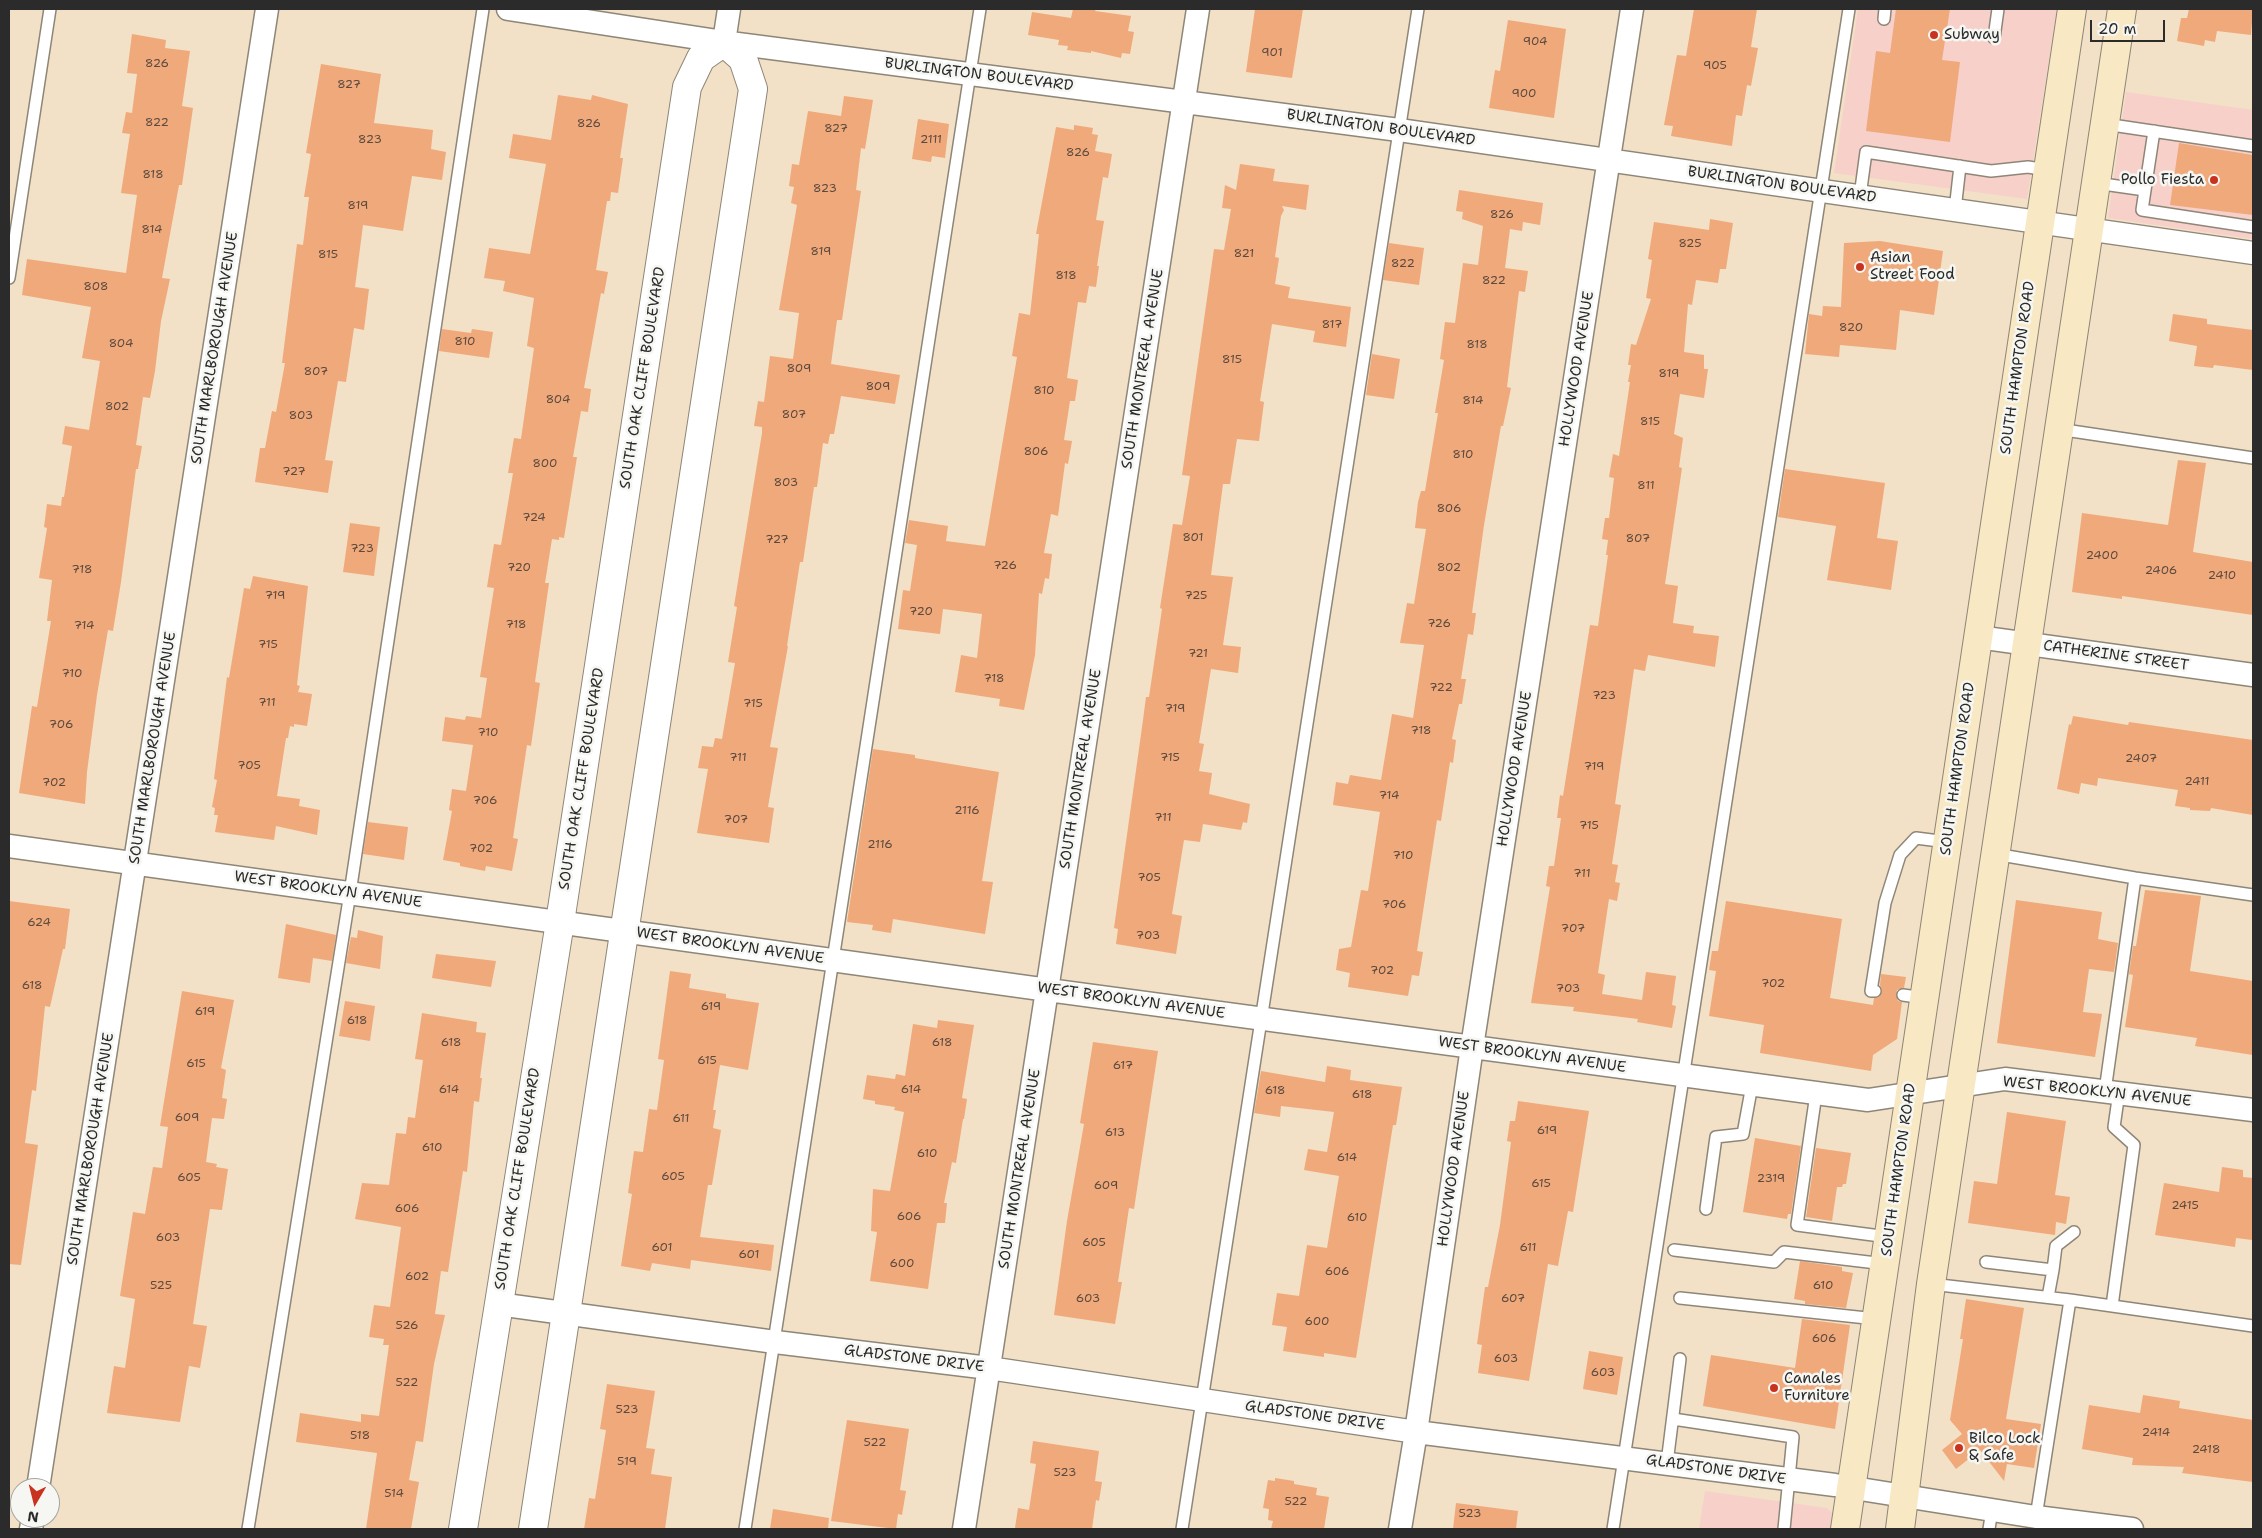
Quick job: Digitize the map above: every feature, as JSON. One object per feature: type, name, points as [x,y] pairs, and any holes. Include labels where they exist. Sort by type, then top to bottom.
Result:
[{"type":"main road","name":"SOUTH HAMPTON ROAD","points":[[1845,1529],[1910,1094],[1914,997],[1947,842],[2072,9]]},
{"type":"main road","points":[[1900,1529],[1930,1284],[2122,9]]},
{"type":"street","name":"SOUTH MARLBOROUGH AVENUE","points":[[40,1478],[267,9]]},
{"type":"street","name":"BURLINGTON BOULEVARD","points":[[508,9],[724,42],[1399,130],[2253,253]]},
{"type":"street","points":[[533,1529],[753,90],[743,59],[724,42],[729,9]]},
{"type":"street","name":"SOUTH MONTREAL AVENUE","points":[[964,1529],[1198,9]]},
{"type":"street","name":"HOLLYWOOD AVENUE","points":[[1400,1529],[1472,1047],[1632,9]]},
{"type":"street","name":"SOUTH OAK CLIFF BOULEVARD","points":[[463,1529],[560,922],[687,87],[701,58],[724,42]]},
{"type":"street","name":"CATHERINE STREET","points":[[1978,637],[2253,675]]},
{"type":"street","name":"WEST BROOKLYN AVENUE","points":[[9,846],[350,892],[624,932],[1816,1094],[1868,1100],[2005,1079],[2253,1110]]},
{"type":"street","name":"GLADSTONE DRIVE","points":[[498,1304],[776,1342],[989,1368],[1416,1432],[1851,1487],[1903,1496],[1990,1520],[2036,1517],[2132,1529]]},
{"type":"lane","points":[[9,278],[50,9]]},
{"type":"lane","points":[[248,1529],[350,892],[483,9]]},
{"type":"lane","points":[[745,1529],[776,1342],[980,9]]},
{"type":"lane","points":[[1182,1529],[1418,9]]},
{"type":"lane","points":[[1613,1529],[1849,9]]},
{"type":"lane","points":[[1994,38],[1998,9]]},
{"type":"lane","points":[[2105,124],[2253,146]]},
{"type":"lane","points":[[2154,131],[2142,210],[2253,227]]},
{"type":"lane","points":[[1860,196],[1866,152],[1991,171],[2028,167],[2047,170]]},
{"type":"lane","points":[[1955,210],[1960,166]]},
{"type":"lane","points":[[2096,183],[2145,190]]},
{"type":"lane","points":[[2058,429],[2253,458]]},
{"type":"lane","points":[[1875,991],[1871,991],[1885,903],[1900,854],[1916,838],[1947,842]]},
{"type":"lane","points":[[1995,854],[2135,878],[2253,895]]},
{"type":"lane","points":[[2112,1306],[2134,1144],[2114,1127],[2112,1092],[2135,878]]},
{"type":"lane","points":[[1706,1209],[1716,1137],[1744,1134],[1752,1084]]},
{"type":"lane","points":[[1816,1094],[1797,1225],[1888,1237]]},
{"type":"lane","points":[[2048,1297],[2056,1246],[2074,1232]]},
{"type":"lane","points":[[1674,1250],[1774,1262],[1784,1252],[1885,1264]]},
{"type":"lane","points":[[1986,1262],[2052,1270]]},
{"type":"lane","points":[[1930,1284],[2048,1297],[2253,1326]]},
{"type":"lane","points":[[1680,1298],[1876,1319]]},
{"type":"lane","points":[[2036,1517],[2070,1300]]},
{"type":"lane","points":[[1668,1464],[1680,1359]]},
{"type":"lane","points":[[1673,1419],[1793,1437],[1784,1529]]},
{"type":"shaded area","points":[[1858,9],[2057,9],[2027,199],[1834,173]]},
{"type":"shaded area","points":[[2126,92],[2253,110],[2253,239],[2108,218]]},
{"type":"shaded area","points":[[1705,1491],[1827,1508],[1839,1519],[1838,1529],[1699,1529]]},
{"type":"building","points":[[1073,9],[1096,9],[1095,11],[1131,16],[1128,31],[1134,32],[1130,54],[1122,53],[1121,58],[1091,51],[1091,53],[1067,50],[1068,46],[1058,45],[1059,40],[1028,35],[1032,12],[1071,18]]},
{"type":"building","points":[[1255,9],[1303,9],[1292,78],[1246,72]]},
{"type":"building","points":[[1694,9],[1757,9],[1751,47],[1758,48],[1751,86],[1747,85],[1742,116],[1736,115],[1732,146],[1671,136],[1673,126],[1664,125],[1677,55],[1686,56]]},
{"type":"building","points":[[1896,9],[1950,9],[1942,60],[1960,62],[1950,142],[1866,131],[1876,51],[1890,53]]},
{"type":"building","points":[[2189,9],[2253,9],[2251,35],[2217,31],[2215,42],[2205,40],[2204,46],[2177,41],[2181,18],[2187,18]]},
{"type":"building","points":[[1508,20],[1566,29],[1554,118],[1489,108],[1495,70],[1500,71]]},
{"type":"building","points":[[132,34],[166,40],[165,48],[190,51],[182,106],[193,108],[182,185],[179,185],[162,278],[170,279],[161,321],[155,371],[150,398],[143,397],[136,445],[142,446],[138,469],[136,469],[113,631],[108,630],[97,695],[87,772],[85,804],[19,793],[32,706],[37,707],[51,621],[47,621],[52,580],[39,578],[47,528],[44,527],[47,504],[61,506],[72,446],[62,444],[65,426],[89,430],[100,361],[82,358],[91,307],[22,295],[27,259],[126,273],[137,195],[121,193],[130,134],[122,133],[126,112],[132,113],[137,74],[127,73]]},
{"type":"building","points":[[321,64],[381,74],[374,123],[433,130],[431,149],[446,152],[442,180],[412,176],[403,231],[363,225],[355,287],[369,289],[364,330],[354,328],[346,382],[338,381],[325,460],[333,461],[328,493],[255,482],[260,448],[265,448],[272,411],[276,412],[285,363],[282,363],[297,244],[303,245],[309,197],[304,197],[311,154],[306,153]]},
{"type":"building","points":[[558,95],[591,100],[592,95],[628,104],[620,158],[623,158],[618,193],[611,192],[610,201],[607,201],[596,270],[608,272],[604,294],[601,293],[584,388],[591,389],[588,412],[581,411],[573,457],[577,457],[564,538],[559,537],[559,540],[552,539],[545,583],[549,583],[535,682],[540,683],[531,746],[527,745],[513,838],[518,839],[512,871],[486,866],[485,871],[443,860],[452,811],[449,810],[452,789],[466,791],[473,745],[442,741],[445,717],[465,720],[466,716],[481,718],[487,678],[480,677],[494,588],[487,587],[494,544],[501,545],[513,473],[508,473],[514,438],[521,439],[534,348],[527,346],[534,298],[503,291],[505,281],[484,278],[489,248],[530,254],[546,164],[509,158],[513,134],[551,140]]},
{"type":"building","points":[[844,96],[873,100],[865,149],[861,148],[856,190],[861,191],[842,320],[837,320],[831,364],[900,375],[895,404],[841,396],[834,434],[830,434],[828,444],[823,443],[817,487],[814,487],[803,562],[800,562],[788,646],[770,747],[778,748],[768,807],[774,808],[769,843],[697,833],[708,769],[698,768],[702,746],[713,747],[715,738],[722,739],[735,663],[728,662],[737,607],[734,606],[762,433],[762,427],[754,426],[758,401],[764,402],[770,356],[793,359],[799,313],[779,310],[797,205],[791,203],[794,187],[789,186],[792,164],[799,165],[808,111],[841,116]]},
{"type":"building","points":[[918,119],[949,124],[945,158],[932,156],[931,162],[912,159]]},
{"type":"building","points":[[1074,125],[1093,128],[1092,134],[1098,135],[1095,151],[1112,154],[1108,178],[1103,177],[1096,220],[1104,221],[1097,266],[1099,266],[1096,287],[1089,286],[1086,303],[1078,302],[1067,378],[1078,380],[1075,401],[1070,401],[1064,440],[1072,441],[1068,464],[1065,463],[1058,516],[1051,514],[1044,553],[1052,554],[1049,579],[1045,578],[1042,594],[1039,593],[1035,655],[1024,710],[999,706],[1000,699],[955,692],[961,655],[977,658],[982,614],[943,609],[940,634],[898,629],[903,590],[910,591],[917,545],[905,543],[909,520],[948,526],[946,541],[985,546],[1017,357],[1012,356],[1019,313],[1030,315],[1039,234],[1036,234],[1056,127],[1074,130]]},
{"type":"building","name":"Pollo Fiesta","points":[[2179,143],[2253,155],[2253,215],[2170,205]]},
{"type":"building","points":[[1240,164],[1275,169],[1273,181],[1309,185],[1306,210],[1282,206],[1284,210],[1281,216],[1275,257],[1279,258],[1275,284],[1290,287],[1288,298],[1351,307],[1346,347],[1313,342],[1315,331],[1272,324],[1260,401],[1264,402],[1259,441],[1237,439],[1230,484],[1223,484],[1211,575],[1233,577],[1223,645],[1241,647],[1238,673],[1211,669],[1199,743],[1204,744],[1199,771],[1212,773],[1209,794],[1250,804],[1247,823],[1243,822],[1241,830],[1203,824],[1200,842],[1184,840],[1172,914],[1182,916],[1176,954],[1116,944],[1118,929],[1114,928],[1146,697],[1149,697],[1173,524],[1182,525],[1190,476],[1182,475],[1214,249],[1224,250],[1231,209],[1222,208],[1225,185],[1236,190]]},
{"type":"building","points":[[1459,190],[1543,203],[1540,225],[1523,222],[1522,231],[1510,229],[1505,268],[1528,271],[1525,292],[1519,291],[1507,387],[1511,388],[1503,426],[1501,426],[1484,525],[1472,613],[1476,613],[1473,635],[1468,634],[1461,679],[1466,679],[1462,704],[1459,704],[1452,739],[1456,740],[1453,763],[1450,762],[1441,821],[1437,820],[1417,951],[1423,952],[1419,976],[1412,975],[1408,996],[1348,987],[1350,973],[1336,970],[1339,949],[1351,947],[1361,890],[1368,891],[1380,812],[1333,805],[1336,782],[1348,784],[1350,775],[1381,780],[1392,714],[1413,718],[1424,645],[1400,643],[1407,603],[1414,604],[1426,529],[1415,528],[1418,502],[1421,491],[1425,491],[1438,413],[1435,413],[1444,360],[1440,359],[1445,322],[1455,323],[1463,263],[1478,265],[1483,226],[1462,219],[1463,212],[1456,211]]},
{"type":"building","points":[[1710,219],[1733,223],[1726,269],[1720,269],[1718,283],[1696,280],[1692,305],[1688,304],[1684,352],[1704,355],[1704,369],[1708,369],[1704,398],[1680,394],[1674,434],[1683,438],[1679,467],[1682,468],[1665,584],[1678,586],[1673,623],[1694,626],[1693,633],[1719,636],[1715,667],[1648,655],[1645,671],[1634,669],[1615,804],[1621,805],[1612,864],[1618,865],[1615,882],[1620,883],[1617,901],[1609,899],[1598,973],[1605,975],[1602,994],[1642,1000],[1646,972],[1676,976],[1672,1005],[1676,1006],[1672,1028],[1637,1022],[1638,1019],[1573,1011],[1574,1007],[1531,1003],[1550,887],[1546,886],[1549,866],[1554,866],[1561,818],[1557,818],[1560,795],[1563,796],[1590,625],[1598,626],[1608,555],[1606,555],[1608,540],[1602,539],[1605,518],[1609,518],[1614,478],[1609,477],[1613,454],[1619,456],[1630,382],[1628,382],[1631,365],[1628,365],[1631,344],[1636,345],[1651,299],[1646,298],[1652,260],[1648,259],[1654,222],[1709,230]]},
{"type":"building","points":[[1880,241],[1943,251],[1934,315],[1900,310],[1896,350],[1840,345],[1839,357],[1805,354],[1809,314],[1822,316],[1823,306],[1841,307],[1844,243]]},
{"type":"building","points":[[1389,243],[1424,248],[1419,285],[1383,280]]},
{"type":"building","points":[[2173,314],[2207,319],[2207,324],[2253,330],[2253,370],[2214,365],[2213,368],[2194,366],[2197,346],[2169,341]]},
{"type":"building","points":[[442,329],[471,333],[472,329],[493,332],[489,358],[439,351]]},
{"type":"building","points":[[1372,354],[1400,359],[1394,399],[1366,395]]},
{"type":"building","points":[[2178,460],[2206,463],[2193,552],[2253,562],[2253,615],[2122,596],[2122,599],[2072,592],[2082,513],[2168,525]]},
{"type":"building","points":[[1785,469],[1885,483],[1877,538],[1898,541],[1891,590],[1827,580],[1836,526],[1778,517]]},
{"type":"building","points":[[350,523],[380,527],[374,576],[343,572]]},
{"type":"building","points":[[253,576],[308,586],[297,685],[300,686],[298,692],[312,694],[307,726],[294,724],[294,727],[290,726],[288,738],[286,738],[277,796],[300,799],[299,806],[320,810],[317,835],[276,826],[274,840],[215,832],[218,815],[214,815],[215,808],[212,807],[217,780],[214,779],[227,677],[229,678],[244,588],[250,589]]},
{"type":"building","points":[[2073,716],[2128,725],[2129,722],[2253,740],[2253,815],[2211,808],[2210,811],[2190,810],[2190,808],[2175,806],[2178,790],[2098,778],[2097,786],[2081,783],[2079,794],[2057,789],[2069,724],[2071,725]]},
{"type":"building","points":[[873,749],[915,755],[915,758],[999,772],[982,881],[993,882],[985,934],[893,919],[891,933],[872,930],[873,925],[847,922]]},
{"type":"building","points":[[368,822],[408,827],[404,860],[363,854]]},
{"type":"building","points":[[2145,890],[2201,896],[2190,971],[2253,981],[2253,1055],[2195,1046],[2197,1038],[2125,1027],[2133,975],[2129,974],[2133,946],[2136,946]]},
{"type":"building","points":[[2016,900],[2102,912],[2098,939],[2118,943],[2114,972],[2089,969],[2083,1012],[2102,1014],[2095,1057],[1997,1043]]},
{"type":"building","points":[[9,901],[70,909],[65,949],[63,949],[50,1007],[45,1006],[36,1091],[32,1090],[25,1143],[38,1145],[21,1265],[9,1264]]},
{"type":"building","points":[[1726,901],[1842,919],[1830,998],[1873,1005],[1874,998],[1879,997],[1882,991],[1880,985],[1881,974],[1906,977],[1904,988],[1897,990],[1896,994],[1898,1001],[1902,1002],[1897,1039],[1873,1055],[1871,1071],[1760,1053],[1764,1025],[1709,1016],[1716,971],[1709,970],[1712,951],[1718,951]]},
{"type":"building","points":[[286,924],[336,935],[332,961],[313,958],[310,983],[278,978]]},
{"type":"building","points":[[358,930],[383,936],[380,969],[346,963],[351,937],[357,938]]},
{"type":"building","points":[[436,954],[496,961],[491,987],[432,978]]},
{"type":"building","points":[[670,971],[691,974],[689,988],[726,994],[726,998],[759,1003],[748,1070],[720,1065],[713,1110],[716,1110],[713,1128],[721,1130],[712,1185],[708,1185],[700,1237],[774,1245],[771,1271],[691,1260],[690,1269],[652,1263],[650,1271],[621,1266],[632,1194],[628,1193],[634,1151],[643,1152],[649,1109],[657,1110],[664,1060],[658,1059]]},
{"type":"building","points":[[182,991],[234,1000],[221,1068],[226,1070],[222,1098],[227,1099],[224,1119],[212,1118],[206,1162],[217,1164],[216,1167],[228,1169],[222,1210],[210,1209],[193,1324],[207,1326],[200,1368],[189,1366],[180,1422],[107,1413],[114,1366],[125,1368],[135,1299],[120,1296],[133,1212],[145,1214],[153,1167],[162,1168],[168,1127],[160,1126]]},
{"type":"building","points":[[345,1001],[375,1006],[370,1041],[339,1036]]},
{"type":"building","points":[[422,1013],[477,1022],[476,1032],[486,1033],[480,1078],[482,1078],[479,1102],[474,1101],[467,1172],[463,1171],[448,1272],[441,1271],[435,1314],[445,1315],[434,1364],[423,1442],[416,1441],[409,1480],[419,1482],[411,1529],[366,1529],[377,1453],[296,1442],[300,1413],[361,1422],[361,1414],[379,1416],[389,1345],[383,1345],[384,1339],[369,1337],[374,1305],[390,1307],[401,1227],[355,1219],[362,1183],[389,1185],[396,1133],[406,1134],[408,1117],[415,1118],[423,1060],[415,1059]]},
{"type":"building","points":[[938,1020],[974,1025],[962,1098],[967,1099],[964,1119],[956,1163],[952,1162],[944,1203],[947,1203],[945,1223],[937,1223],[928,1289],[870,1281],[877,1232],[871,1231],[873,1189],[890,1191],[904,1112],[894,1110],[895,1107],[875,1104],[875,1101],[863,1099],[867,1075],[895,1079],[896,1074],[905,1076],[913,1024],[937,1028]]},
{"type":"building","points":[[1093,1042],[1158,1051],[1134,1209],[1129,1208],[1118,1282],[1122,1282],[1115,1324],[1054,1315],[1067,1221],[1084,1124],[1080,1123]]},
{"type":"building","points":[[1327,1066],[1351,1070],[1350,1080],[1402,1087],[1396,1125],[1393,1125],[1356,1358],[1324,1353],[1324,1357],[1283,1351],[1287,1327],[1272,1325],[1277,1293],[1299,1296],[1307,1245],[1327,1248],[1339,1176],[1304,1170],[1308,1149],[1327,1152],[1334,1112],[1281,1106],[1280,1117],[1254,1113],[1261,1071],[1325,1082]]},
{"type":"building","points":[[1518,1101],[1589,1111],[1573,1212],[1568,1211],[1558,1266],[1548,1264],[1529,1381],[1478,1373],[1482,1345],[1477,1344],[1485,1287],[1488,1287],[1500,1225],[1511,1142],[1507,1141],[1510,1121],[1515,1121]]},
{"type":"building","points":[[2007,1112],[2066,1121],[2055,1195],[2070,1197],[2066,1224],[2056,1222],[2055,1235],[1968,1223],[1974,1181],[1997,1184]]},
{"type":"building","points":[[1755,1138],[1801,1146],[1791,1214],[1788,1214],[1787,1219],[1743,1212]]},
{"type":"building","points":[[1816,1148],[1851,1153],[1846,1184],[1843,1184],[1842,1187],[1837,1187],[1832,1221],[1806,1217]]},
{"type":"building","points":[[2222,1167],[2243,1170],[2243,1177],[2253,1178],[2252,1240],[2236,1238],[2235,1247],[2155,1235],[2164,1183],[2219,1192]]},
{"type":"building","points":[[1800,1261],[1842,1267],[1842,1271],[1853,1273],[1846,1308],[1805,1304],[1805,1301],[1794,1299]]},
{"type":"building","points":[[1966,1299],[2024,1308],[2006,1419],[2041,1424],[2034,1468],[2007,1464],[2004,1481],[1980,1450],[1956,1469],[1942,1450],[1962,1434],[1950,1420],[1963,1339],[1960,1339]]},
{"type":"building","name":"Canales Furniture","points":[[1802,1319],[1850,1325],[1835,1429],[1703,1406],[1711,1355],[1795,1368]]},
{"type":"building","points":[[1589,1351],[1623,1357],[1617,1395],[1583,1389]]},
{"type":"building","points":[[607,1384],[655,1391],[646,1448],[655,1449],[651,1474],[672,1477],[665,1529],[584,1529],[589,1498],[595,1499],[606,1430],[600,1429]]},
{"type":"building","points":[[2143,1395],[2180,1401],[2179,1408],[2253,1420],[2253,1482],[2182,1473],[2184,1467],[2132,1465],[2133,1458],[2082,1449],[2089,1405],[2140,1413]]},
{"type":"building","points":[[847,1420],[909,1429],[900,1490],[906,1491],[902,1515],[898,1514],[896,1529],[831,1521]]},
{"type":"building","points":[[1033,1441],[1099,1451],[1095,1481],[1102,1482],[1099,1501],[1096,1500],[1092,1529],[1015,1528],[1018,1508],[1029,1510],[1036,1464],[1030,1463]]},
{"type":"building","points":[[1275,1478],[1317,1488],[1316,1495],[1329,1497],[1324,1529],[1271,1529],[1273,1521],[1268,1520],[1269,1509],[1263,1508],[1268,1480],[1275,1481]]},
{"type":"building","points":[[1456,1503],[1518,1511],[1516,1529],[1453,1529]]},
{"type":"building","points":[[773,1509],[829,1518],[828,1529],[770,1529]]},
{"type":"place","name":"Subway","points":[[1934,35]]},
{"type":"place","name":"Pollo Fiesta","points":[[2214,180]]},
{"type":"place","name":"Asian Street Food","points":[[1860,267]]},
{"type":"place","name":"Canales Furniture","points":[[1774,1388]]},
{"type":"place","name":"Bilco Lock & Safe","points":[[1959,1448]]}]
